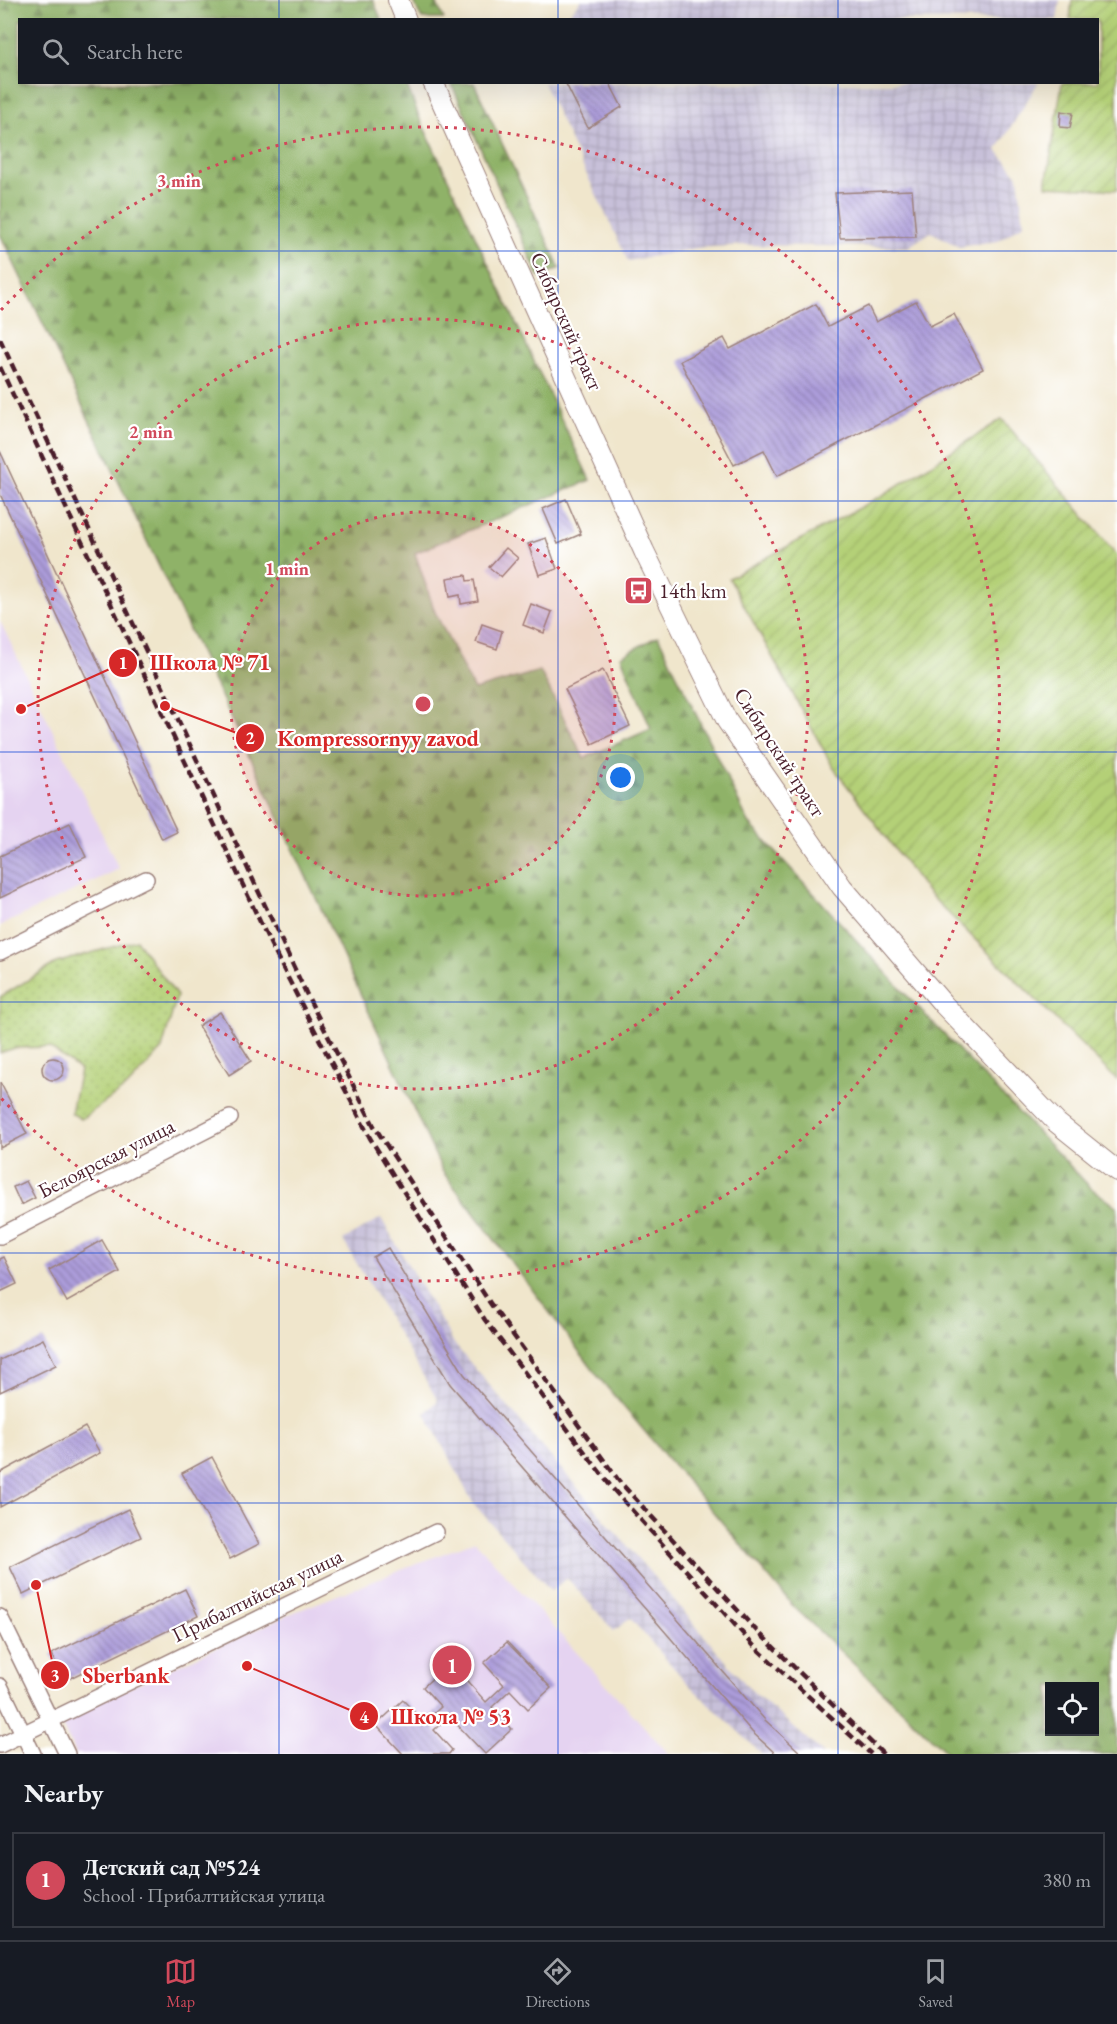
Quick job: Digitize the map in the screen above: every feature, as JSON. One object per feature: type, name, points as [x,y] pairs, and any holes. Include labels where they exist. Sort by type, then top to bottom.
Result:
[{"type":"main road","points":[[398,0],[405,18]]},
{"type":"main road","name":"Сибирский тракт","points":[[434,84],[644,551],[727,721],[850,897],[944,1005],[1057,1123],[1117,1171]]},
{"type":"street","points":[[0,952],[146,879]]},
{"type":"street","name":"Белоярская улица","points":[[0,1236],[230,1118]]},
{"type":"street","name":"Прибалтийская улица","points":[[0,1745],[51,1718],[436,1532]]},
{"type":"street","points":[[0,1617],[67,1754]]},
{"type":"street","points":[[0,1686],[33,1754]]},
{"type":"shaded area","points":[[581,0],[1060,0],[1057,18],[566,18]]},
{"type":"shaded area","points":[[543,84],[1037,84],[997,150],[1018,176],[1024,224],[998,241],[959,247],[931,232],[908,247],[745,245],[697,248],[628,261]]},
{"type":"shaded area","points":[[0,621],[119,869],[0,926]]},
{"type":"shaded area","points":[[381,1218],[455,1345],[749,1688],[824,1754],[762,1754],[689,1685],[630,1618],[614,1631],[567,1578],[551,1591],[473,1503],[425,1413],[438,1401],[343,1240]]},
{"type":"shaded area","points":[[475,1541],[669,1754],[76,1754],[59,1720],[292,1613]]},
{"type":"green space","points":[[0,0],[373,0],[381,18],[18,18],[18,84],[406,84],[420,119],[590,480],[415,553],[435,612],[474,690],[540,671],[584,758],[651,729],[621,656],[658,636],[749,823],[913,1002],[1091,1188],[1117,1207],[1117,1754],[948,1754],[794,1607],[600,1379],[443,1172],[264,786],[0,234]]},
{"type":"green space","points":[[413,0],[435,0],[444,18],[422,18]]},
{"type":"green space","points":[[1072,0],[1117,0],[1117,190],[1046,186],[1062,84],[1099,84],[1099,18],[1070,18]]},
{"type":"green space","points":[[451,84],[474,84],[560,268],[539,277]]},
{"type":"green space","points":[[1002,419],[1117,555],[1117,1080],[928,893],[833,767],[729,578],[883,495]]},
{"type":"green space","points":[[136,940],[177,996],[162,1049],[128,1086],[81,1119],[71,1113],[80,1070],[49,1047],[15,1048],[0,1053],[0,997],[56,963]]},
{"type":"building","points":[[566,84],[610,84],[622,107],[588,128]]},
{"type":"building","points":[[1061,111],[1073,113],[1070,128],[1060,127]]},
{"type":"building","points":[[912,190],[916,237],[840,238],[835,193]]},
{"type":"building","points":[[916,301],[930,326],[954,314],[983,369],[777,476],[764,450],[734,465],[680,361],[724,338],[730,349],[816,304],[828,327],[868,306],[876,322]]},
{"type":"building","points":[[0,451],[177,832],[162,839],[0,494]]},
{"type":"building","points":[[566,499],[581,534],[558,544],[543,509]]},
{"type":"building","points":[[546,538],[557,569],[539,575],[528,544]]},
{"type":"building","points":[[506,548],[518,558],[501,577],[489,567]]},
{"type":"building","points":[[466,575],[467,581],[474,580],[478,601],[461,604],[460,595],[450,597],[447,578]]},
{"type":"building","points":[[531,604],[552,612],[544,633],[523,625]]},
{"type":"building","points":[[482,624],[502,631],[497,649],[476,642]]},
{"type":"building","points":[[603,670],[630,726],[592,744],[565,689]]},
{"type":"building","points":[[70,823],[86,857],[0,898],[0,856]]},
{"type":"building","points":[[220,1012],[251,1061],[229,1075],[198,1026]]},
{"type":"building","points":[[49,1058],[57,1058],[64,1065],[64,1073],[57,1080],[49,1080],[42,1073],[42,1065]]},
{"type":"building","points":[[0,1082],[27,1134],[0,1148]]},
{"type":"building","points":[[26,1181],[35,1198],[21,1205],[13,1187]]},
{"type":"building","points":[[102,1240],[120,1272],[67,1302],[49,1270]]},
{"type":"building","points":[[388,1248],[464,1374],[765,1720],[802,1754],[776,1754],[752,1732],[450,1384],[373,1257]]},
{"type":"building","points":[[4,1257],[17,1284],[0,1292],[0,1259]]},
{"type":"building","points":[[43,1339],[56,1365],[0,1392],[0,1360]]},
{"type":"building","points":[[85,1427],[100,1453],[0,1507],[0,1473]]},
{"type":"building","points":[[212,1457],[259,1544],[230,1559],[182,1473]]},
{"type":"building","points":[[128,1509],[141,1537],[23,1594],[10,1567]]},
{"type":"building","points":[[185,1589],[198,1616],[64,1681],[51,1654]]},
{"type":"building","points":[[507,1642],[551,1688],[528,1709],[510,1690],[492,1707],[512,1729],[485,1754],[449,1716],[434,1730],[452,1750],[449,1754],[403,1754],[376,1725],[403,1700],[424,1722],[441,1707],[423,1687],[450,1662],[486,1702],[504,1685],[484,1663]]},
{"type":"railway","points":[[0,339],[306,993],[374,1126],[490,1303],[619,1481],[754,1628],[883,1754]]},
{"type":"railway","points":[[0,367],[271,945],[370,1138],[432,1237],[485,1320],[612,1488],[754,1646],[871,1754]]},
{"type":"place","name":"14th km","points":[[638,590]]},
{"type":"place","name":"Kompressornyy zavod","points":[[165,706]]},
{"type":"place","name":"Школа № 71","points":[[21,709]]},
{"type":"place","name":"Sberbank","points":[[36,1585]]},
{"type":"place","name":"Детский сад №524","points":[[452,1665]]},
{"type":"place","name":"Школа № 53","points":[[247,1666]]}]
